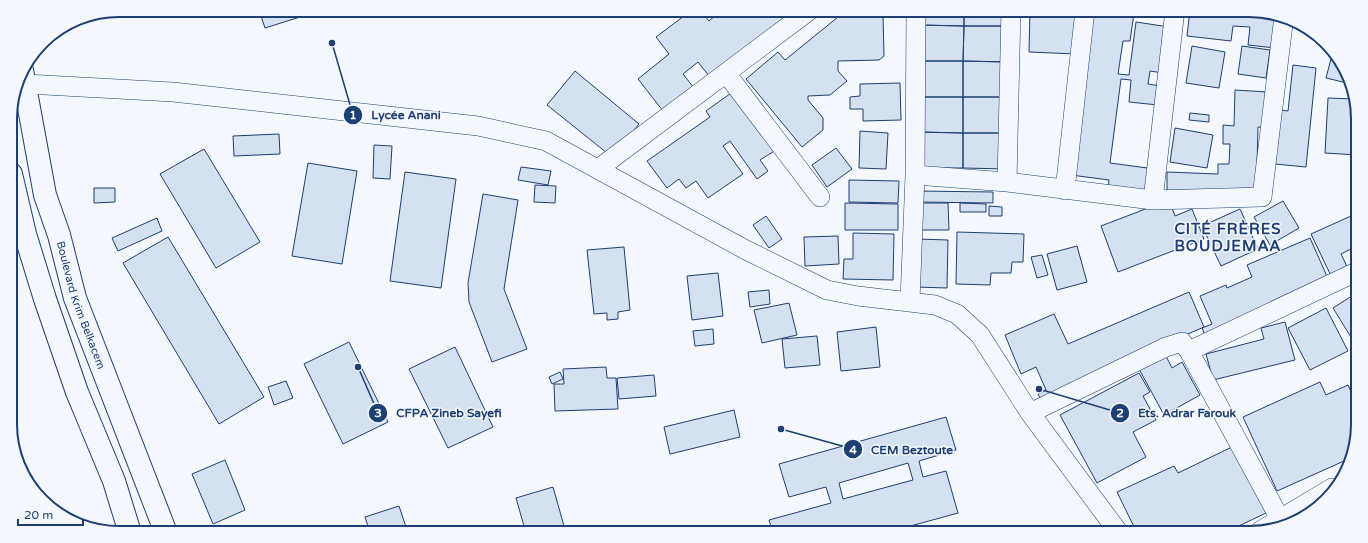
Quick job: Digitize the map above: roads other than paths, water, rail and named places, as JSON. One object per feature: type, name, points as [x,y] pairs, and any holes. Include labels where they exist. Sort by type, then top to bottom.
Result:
[{"type":"main road","name":"Boulevard Krim Belkacem","points":[[23,85],[45,195],[75,298],[163,526]]},
{"type":"main road","points":[[17,200],[25,234],[76,392],[134,526]]},
{"type":"main road","points":[[142,472],[155,526]]},
{"type":"main road","points":[[114,481],[128,526]]},
{"type":"street","points":[[598,170],[801,17]]},
{"type":"street","points":[[910,302],[914,174],[916,17]]},
{"type":"street","points":[[1007,182],[1011,17]]},
{"type":"street","points":[[1065,190],[1084,17]]},
{"type":"street","points":[[1153,200],[1174,17]]},
{"type":"street","points":[[914,174],[1007,182],[1153,200],[1262,197],[1283,23]]},
{"type":"street","points":[[726,73],[820,197]]},
{"type":"street","points":[[25,80],[173,92],[478,126],[546,141],[746,250],[827,290],[858,296],[935,305],[957,314],[980,335],[1030,413],[1114,526]]},
{"type":"street","points":[[1189,350],[1351,274]]},
{"type":"street","points":[[1030,413],[1166,347],[1182,342],[1189,350],[1280,519]]},
{"type":"street","points":[[1272,524],[1325,492]]},
{"type":"place","name":"Lycée Anani","points":[[332,43]]},
{"type":"place","name":"CFPA Zineb Sayefi","points":[[358,367]]},
{"type":"place","name":"Ets. Adrar Farouk","points":[[1039,389]]},
{"type":"place","name":"CEM Beztoute","points":[[781,429]]},
{"type":"district","name":"CITÉ FRÈRES BOUDJEMAA","points":[[1228,238]]}]
